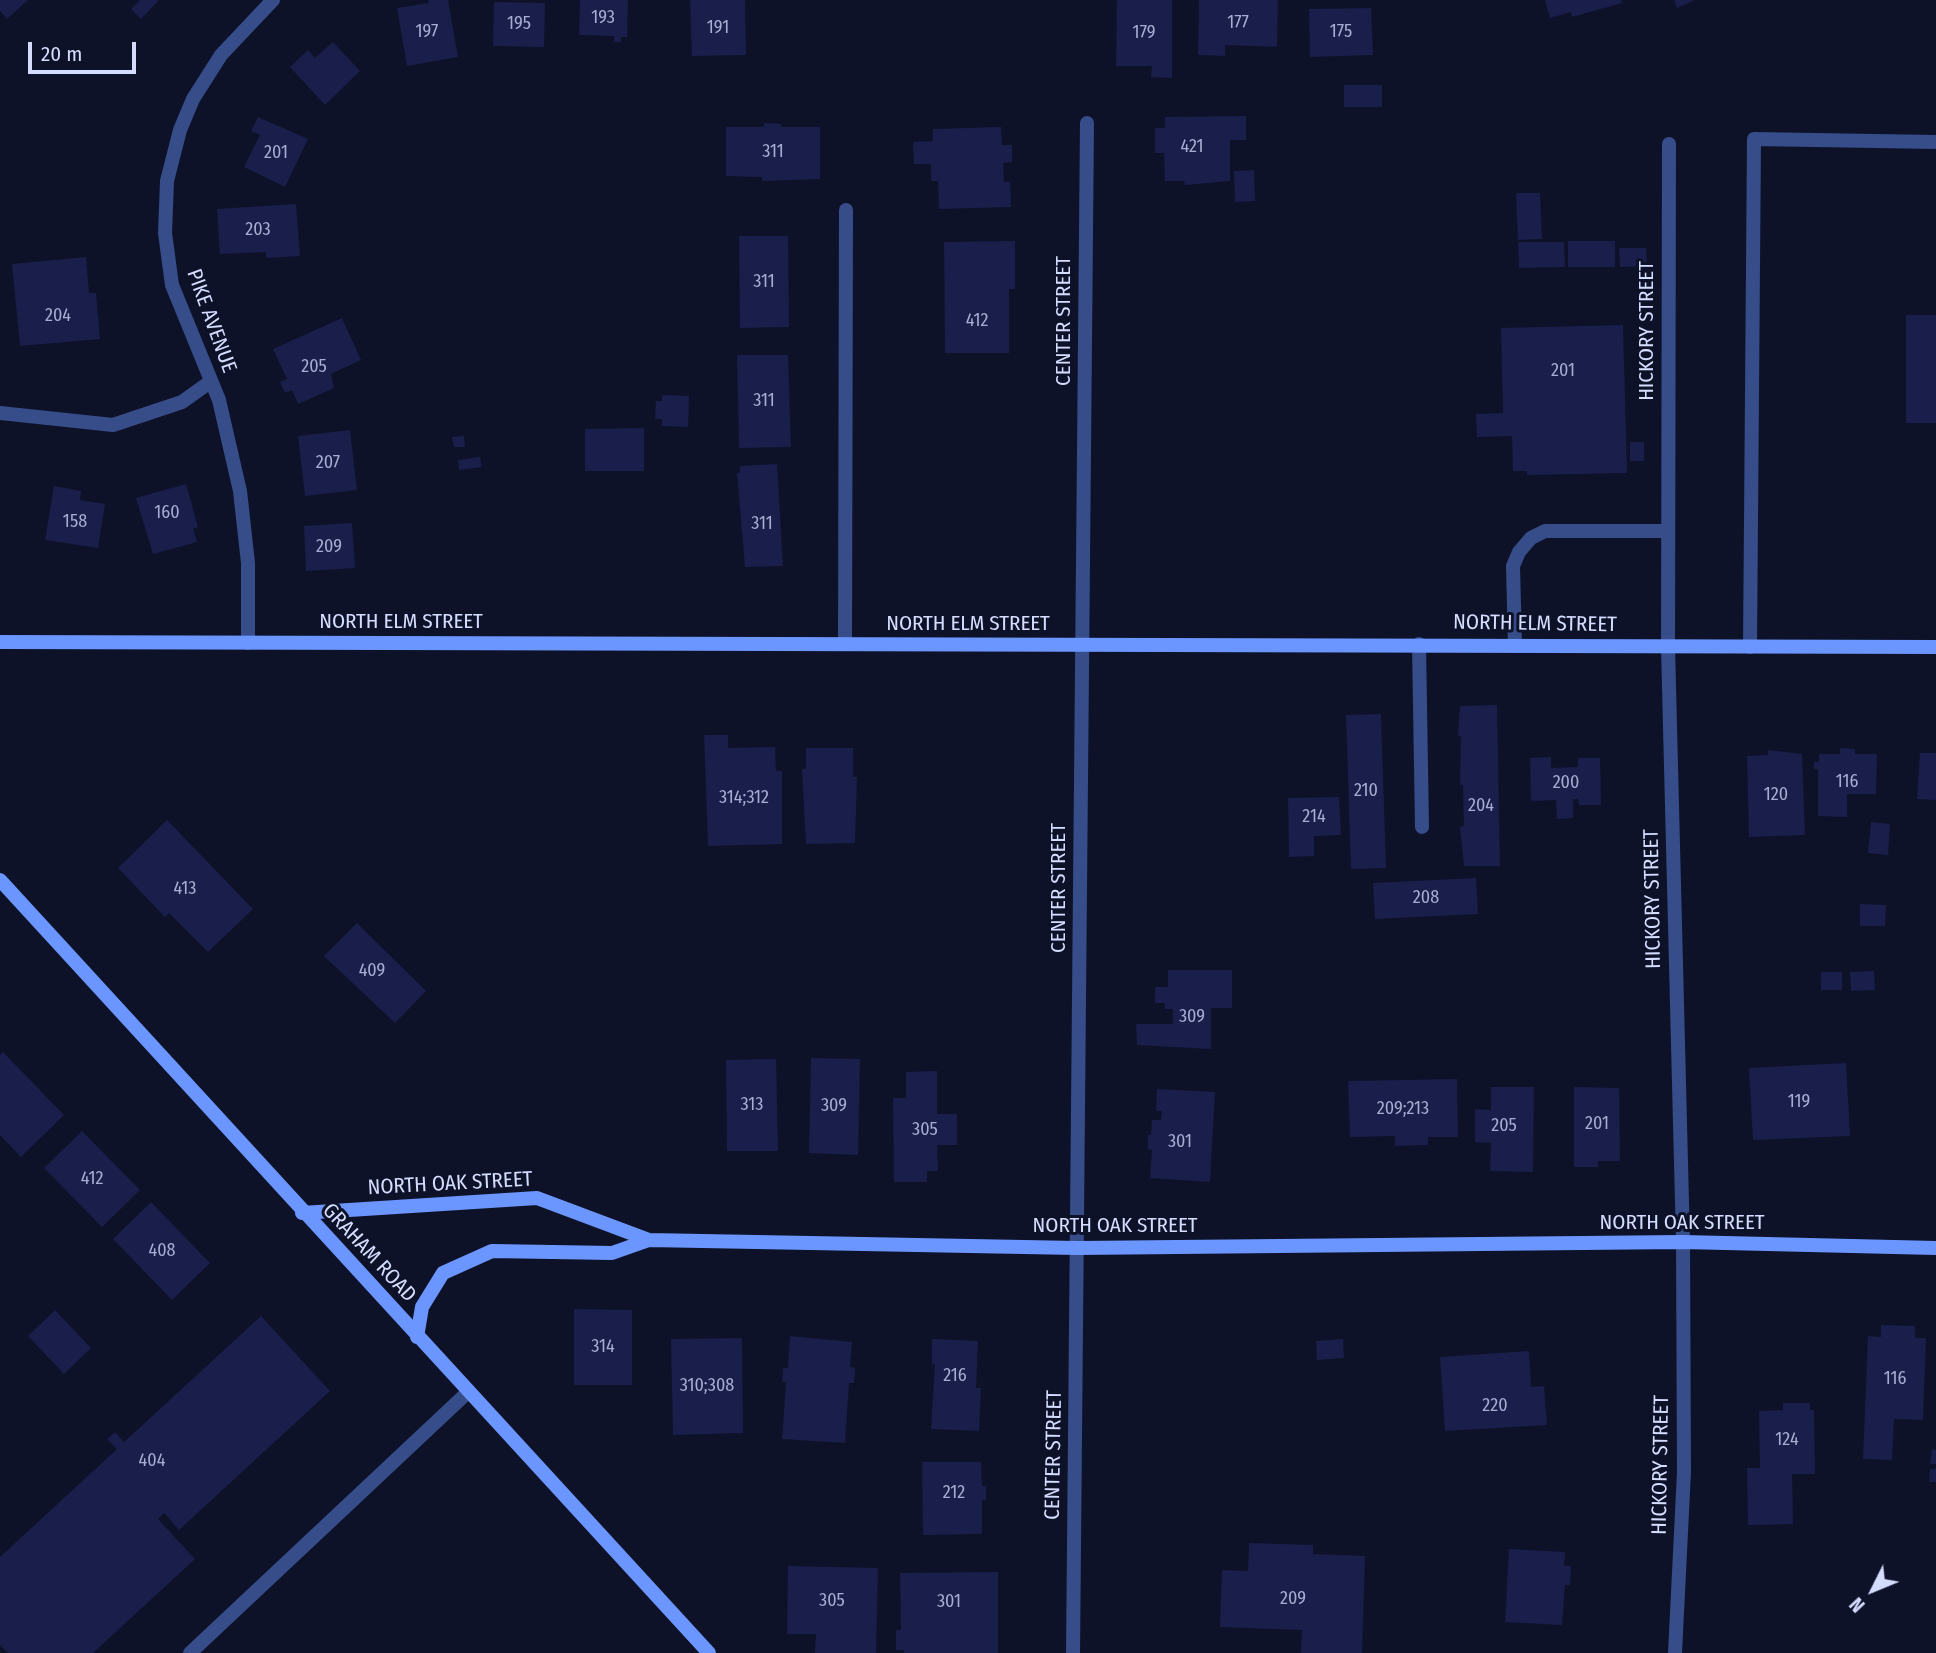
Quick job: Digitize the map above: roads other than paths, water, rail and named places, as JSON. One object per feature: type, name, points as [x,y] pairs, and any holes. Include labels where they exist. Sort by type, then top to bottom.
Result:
[{"type":"main road","name":"NORTH ELM STREET","points":[[0,642],[1936,647]]},
{"type":"main road","name":"GRAHAM ROAD","points":[[0,880],[302,1213],[709,1653]]},
{"type":"main road","name":"NORTH OAK STREET","points":[[302,1213],[537,1198],[649,1240],[1077,1248],[1683,1242],[1936,1248]]},
{"type":"main road","points":[[417,1337],[422,1307],[443,1273],[492,1251],[612,1253],[649,1240]]},
{"type":"street","name":"PIKE AVENUE","points":[[248,643],[248,563],[240,491],[219,400],[172,285],[165,233],[167,181],[180,130],[193,99],[221,55],[273,0]]},
{"type":"street","name":"CENTER STREET","points":[[1073,1653],[1087,123]]},
{"type":"street","points":[[1751,647],[1754,139],[1936,142]]},
{"type":"street","name":"HICKORY STREET","points":[[1669,144],[1668,647],[1683,1242],[1684,1472],[1675,1653]]},
{"type":"street","points":[[845,644],[846,210]]},
{"type":"street","points":[[0,413],[113,425],[182,402],[210,382]]},
{"type":"street","points":[[1515,646],[1513,566],[1519,552],[1531,538],[1545,531],[1668,531]]},
{"type":"street","points":[[1419,644],[1422,827]]},
{"type":"street","points":[[190,1653],[468,1392]]}]
